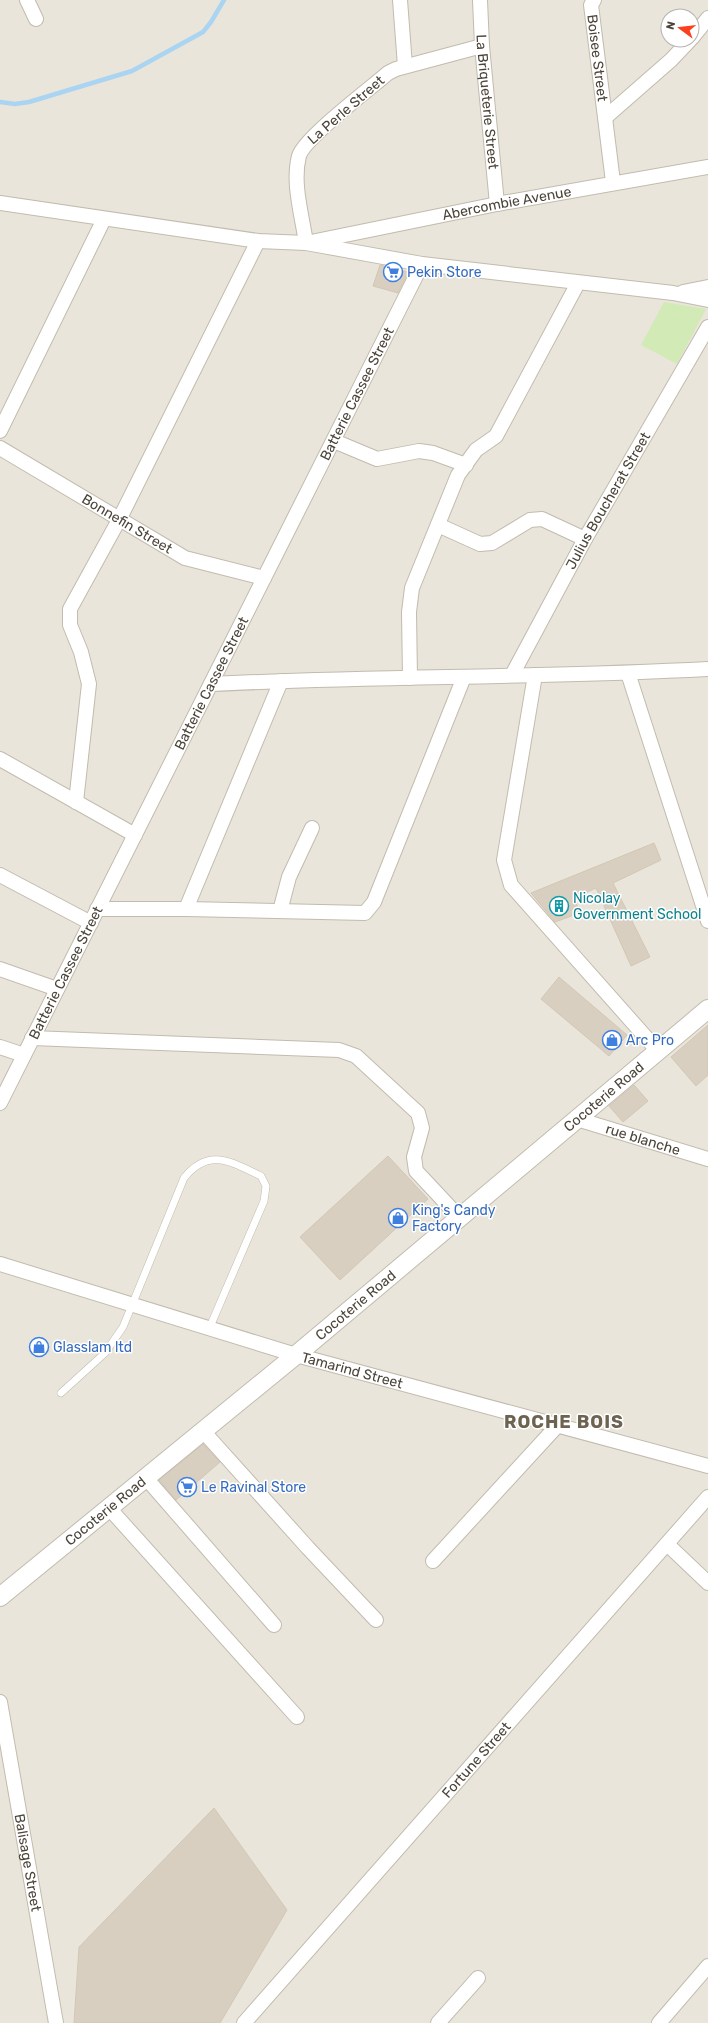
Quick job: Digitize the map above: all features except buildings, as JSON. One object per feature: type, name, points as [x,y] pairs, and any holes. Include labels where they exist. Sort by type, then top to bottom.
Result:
[{"type":"street","points":[[27,0],[36,19]]},
{"type":"street","points":[[400,0],[405,66]]},
{"type":"street","name":"La Briqueterie Street","points":[[480,0],[482,46],[497,204]]},
{"type":"street","name":"Boisee Street","points":[[594,0],[591,5],[607,116],[613,182]]},
{"type":"street","points":[[700,28],[708,18]]},
{"type":"street","name":"La Perle Street","points":[[306,243],[296,177],[299,154],[311,138],[388,73],[405,66],[482,46]]},
{"type":"street","name":"Boisee Street","points":[[607,116],[671,60],[682,48]]},
{"type":"street","name":"Abercombie Avenue","points":[[306,243],[613,182],[708,167]]},
{"type":"street","points":[[0,203],[258,241],[306,243],[422,264],[673,293],[708,300]]},
{"type":"street","points":[[0,431],[104,219]]},
{"type":"street","points":[[76,802],[89,684],[81,652],[70,625],[70,609],[120,518],[258,241]]},
{"type":"street","name":"Batterie Cassee Street","points":[[0,1103],[422,264]]},
{"type":"street","points":[[410,678],[409,612],[412,588],[458,475],[476,450],[496,436],[578,283]]},
{"type":"street","points":[[673,293],[708,287]]},
{"type":"street","name":"Julius Boucherat Street","points":[[512,676],[585,539],[708,327]]},
{"type":"street","points":[[334,441],[376,459],[419,451],[433,453],[466,465]]},
{"type":"street","name":"Bonnefin Street","points":[[0,448],[185,558],[264,578]]},
{"type":"street","points":[[438,525],[480,544],[492,543],[530,520],[542,519],[585,539]]},
{"type":"street","points":[[211,684],[281,680],[512,676],[708,669]]},
{"type":"street","points":[[628,673],[708,921]]},
{"type":"street","points":[[535,675],[504,860],[510,885],[658,1051]]},
{"type":"street","points":[[97,910],[186,909],[365,913],[370,909],[464,677]]},
{"type":"street","points":[[186,909],[281,680]]},
{"type":"street","points":[[0,759],[135,835]]},
{"type":"street","points":[[280,911],[289,877],[312,828]]},
{"type":"street","points":[[0,875],[91,923]]},
{"type":"street","points":[[0,969],[57,989]]},
{"type":"street","name":"Cocoterie Road","points":[[0,1597],[296,1355],[708,1009]]},
{"type":"street","points":[[32,1038],[340,1050],[356,1056],[418,1113],[422,1128],[414,1157],[416,1171],[460,1217]]},
{"type":"street","points":[[0,1047],[24,1056]]},
{"type":"street","name":"rue blanche","points":[[577,1119],[708,1159]]},
{"type":"street","name":"Tamarind Street","points":[[0,1264],[296,1355],[708,1466]]},
{"type":"street","points":[[433,1560],[557,1426]]},
{"type":"street","points":[[203,1431],[308,1548],[376,1620]]},
{"type":"street","points":[[146,1478],[274,1625]]},
{"type":"street","name":"Fortune Street","points":[[244,2023],[708,1497]]},
{"type":"street","points":[[109,1508],[297,1717]]},
{"type":"street","points":[[667,1544],[708,1583]]},
{"type":"street","name":"Balisage Street","points":[[0,1702],[56,2023]]},
{"type":"street","points":[[659,2023],[708,1966]]},
{"type":"street","points":[[438,2023],[478,1978]]},
{"type":"lane","points":[[61,1393],[105,1353],[122,1327],[184,1178],[192,1168],[206,1160],[230,1161],[261,1176],[266,1186],[264,1200],[209,1329]]},
{"type":"shaded area","points":[[0,0],[708,0],[708,2023],[0,2023]]},
{"type":"green space","points":[[664,302],[706,309],[677,364],[641,345]]},
{"type":"waterway","points":[[0,102],[15,104],[29,102],[132,71],[203,32],[211,22],[224,0]]},
{"type":"place","name":"Pekin Store","points":[[393,272]]},
{"type":"place","name":"Nicolay Government School","points":[[559,906]]},
{"type":"place","name":"Arc Pro","points":[[612,1040]]},
{"type":"place","name":"King's Candy Factory","points":[[398,1218]]},
{"type":"place","name":"Glasslam ltd","points":[[39,1347]]},
{"type":"place","name":"Le Ravinal Store","points":[[187,1487]]},
{"type":"district","name":"ROCHE BOIS","points":[[564,1422]]}]
